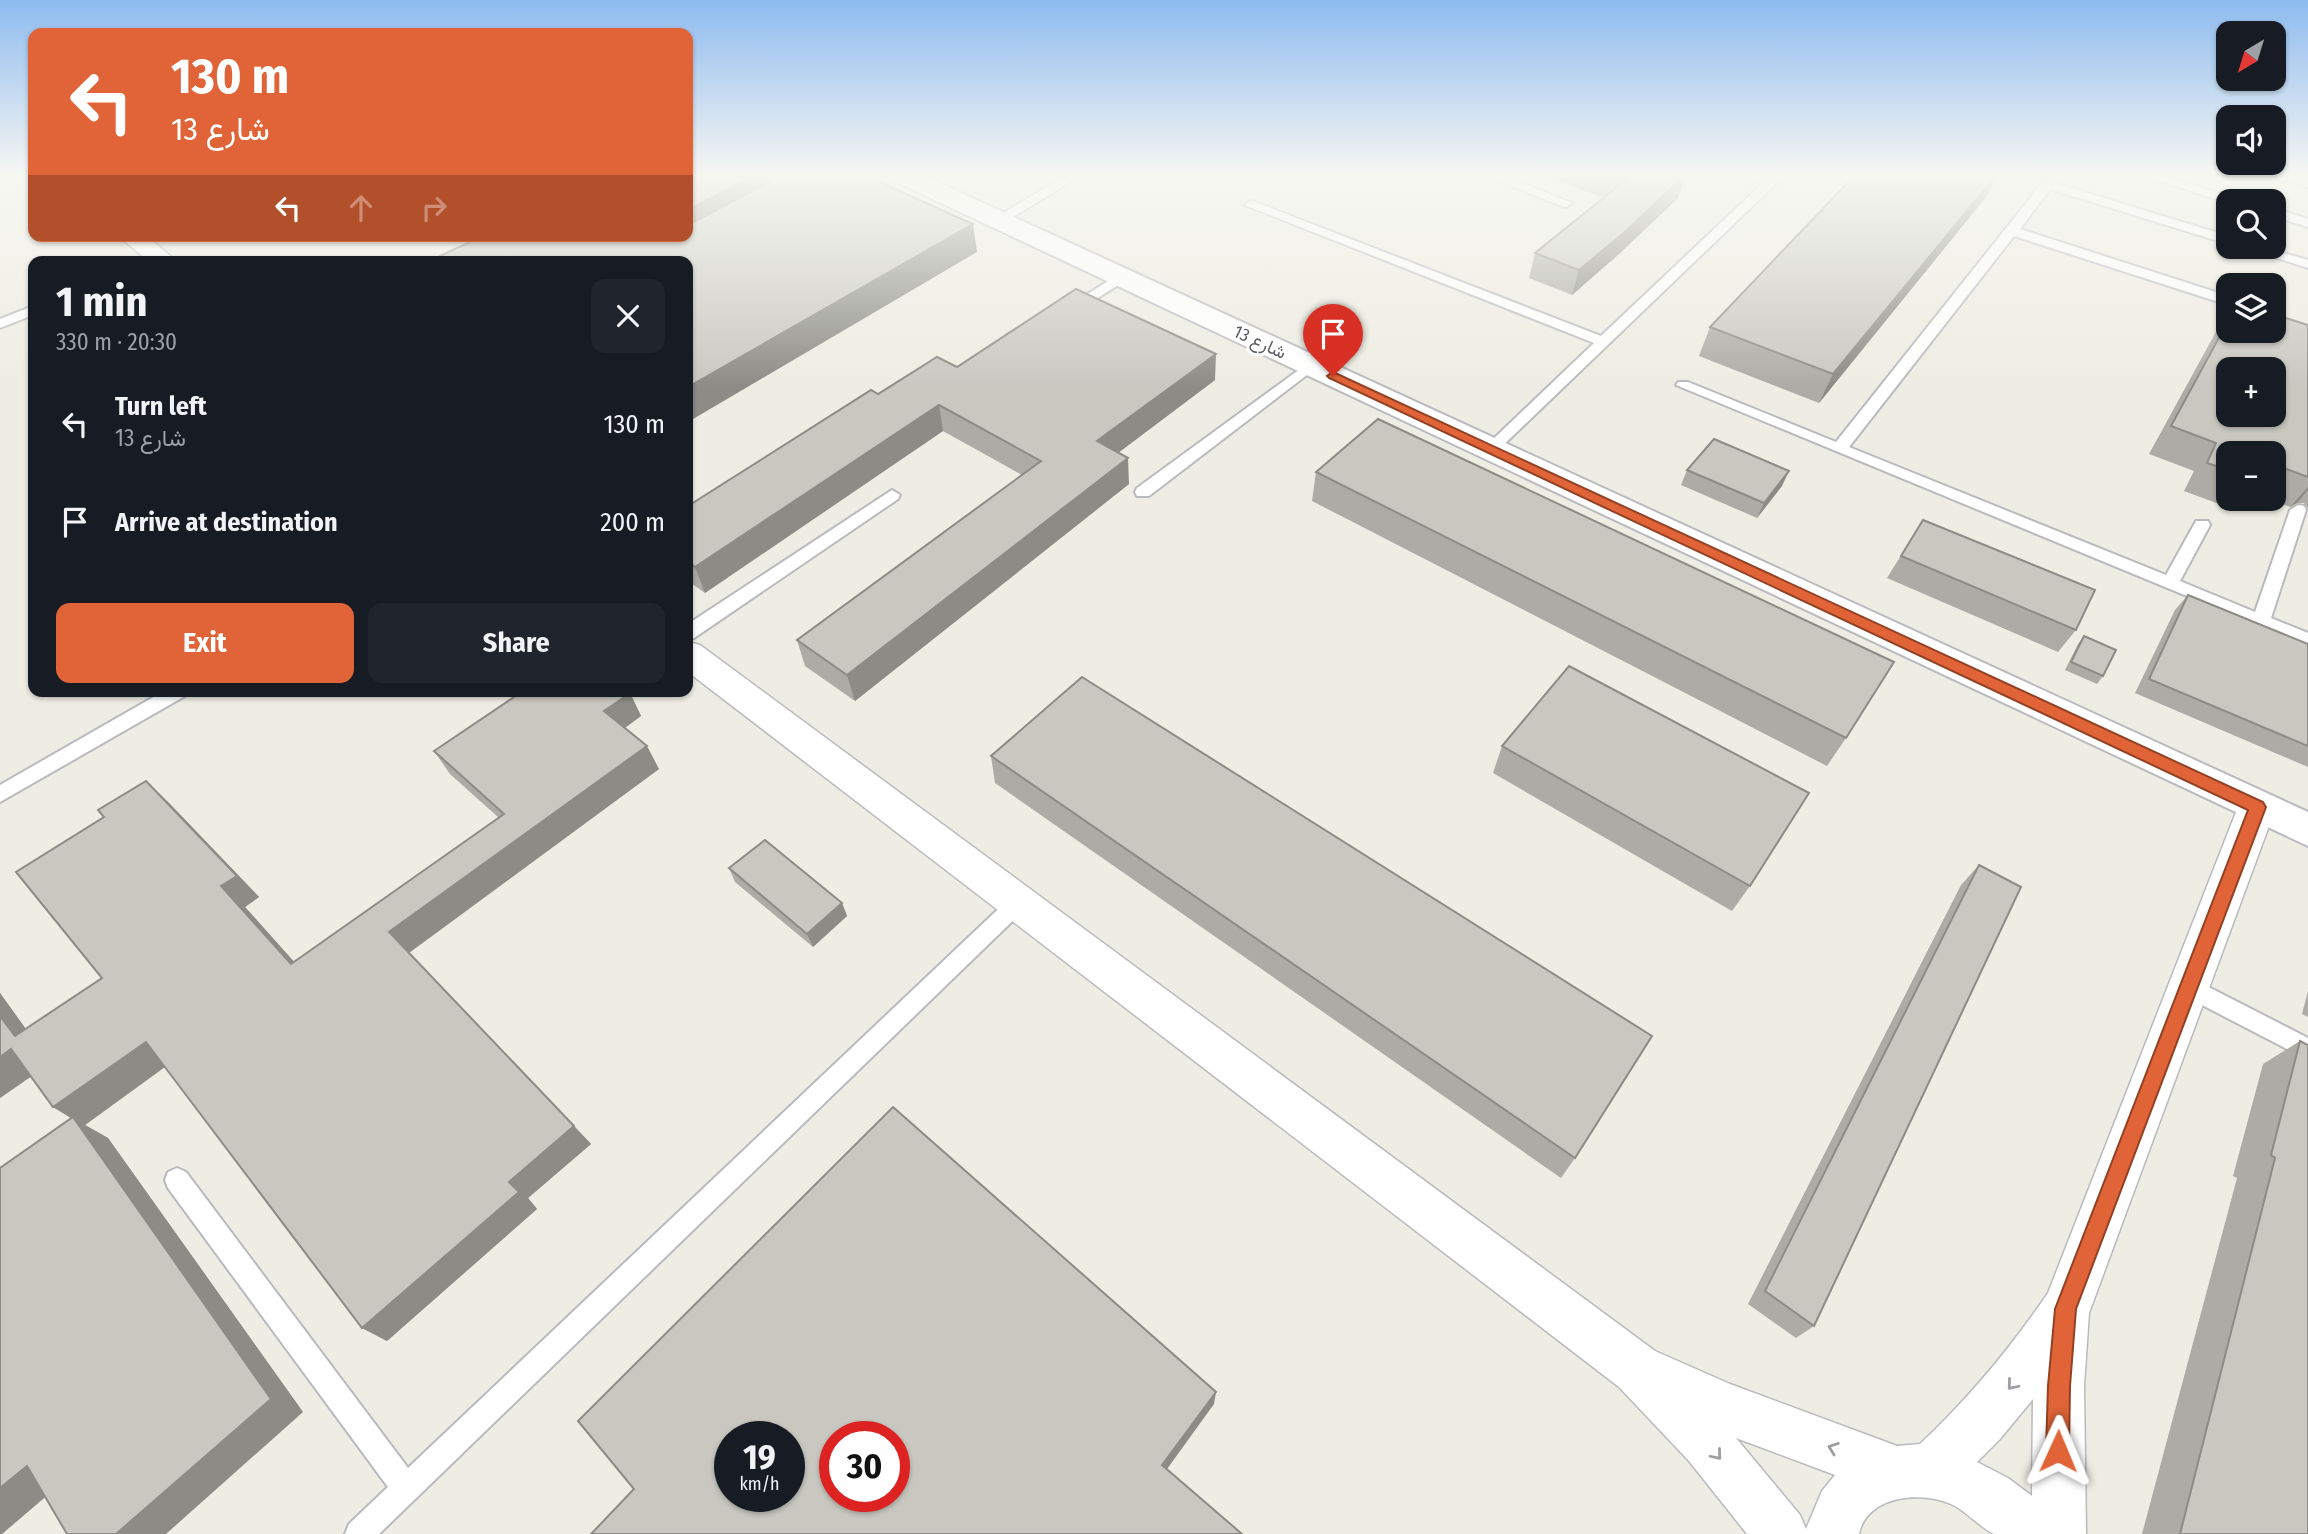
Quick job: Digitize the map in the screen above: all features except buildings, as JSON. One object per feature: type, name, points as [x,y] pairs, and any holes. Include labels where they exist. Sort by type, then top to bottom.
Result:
[{"type":"street","points":[[141,245],[154,256]]},
{"type":"street","name":"شارع 13","points":[[1051,245],[2308,830]]},
{"type":"street","points":[[693,658],[1637,1369],[1707,1443],[1780,1534]]},
{"type":"street","points":[[1832,1534],[1834,1521],[1859,1488],[1913,1472],[1982,1421],[2028,1366],[2066,1309],[2258,807]]},
{"type":"street","points":[[2059,1534],[2059,1386],[2066,1309]]},
{"type":"street","points":[[1637,1369],[1723,1407],[1913,1472],[1964,1482],[1999,1503],[2034,1534]]},
{"type":"lane","points":[[1353,245],[1603,342]]},
{"type":"lane","points":[[1490,449],[1706,245]]},
{"type":"lane","points":[[1839,449],[2001,245]]},
{"type":"lane","points":[[2054,245],[2216,297]]},
{"type":"lane","points":[[2286,258],[2308,264]]},
{"type":"lane","points":[[1052,321],[1121,277]]},
{"type":"lane","points":[[0,324],[28,312]]},
{"type":"lane","points":[[1143,492],[1311,365]]},
{"type":"lane","points":[[1683,385],[2308,640]]},
{"type":"lane","points":[[693,630],[892,495]]},
{"type":"lane","points":[[2261,620],[2298,510]]},
{"type":"lane","points":[[2170,584],[2202,525]]},
{"type":"lane","points":[[0,794],[169,697]]},
{"type":"lane","points":[[359,1534],[1018,903]]},
{"type":"lane","points":[[2189,987],[2308,1050]]},
{"type":"lane","points":[[177,1181],[406,1489]]},
{"type":"route","points":[[1333,376],[2258,807],[2066,1309],[2059,1386],[2058,1451]]}]
